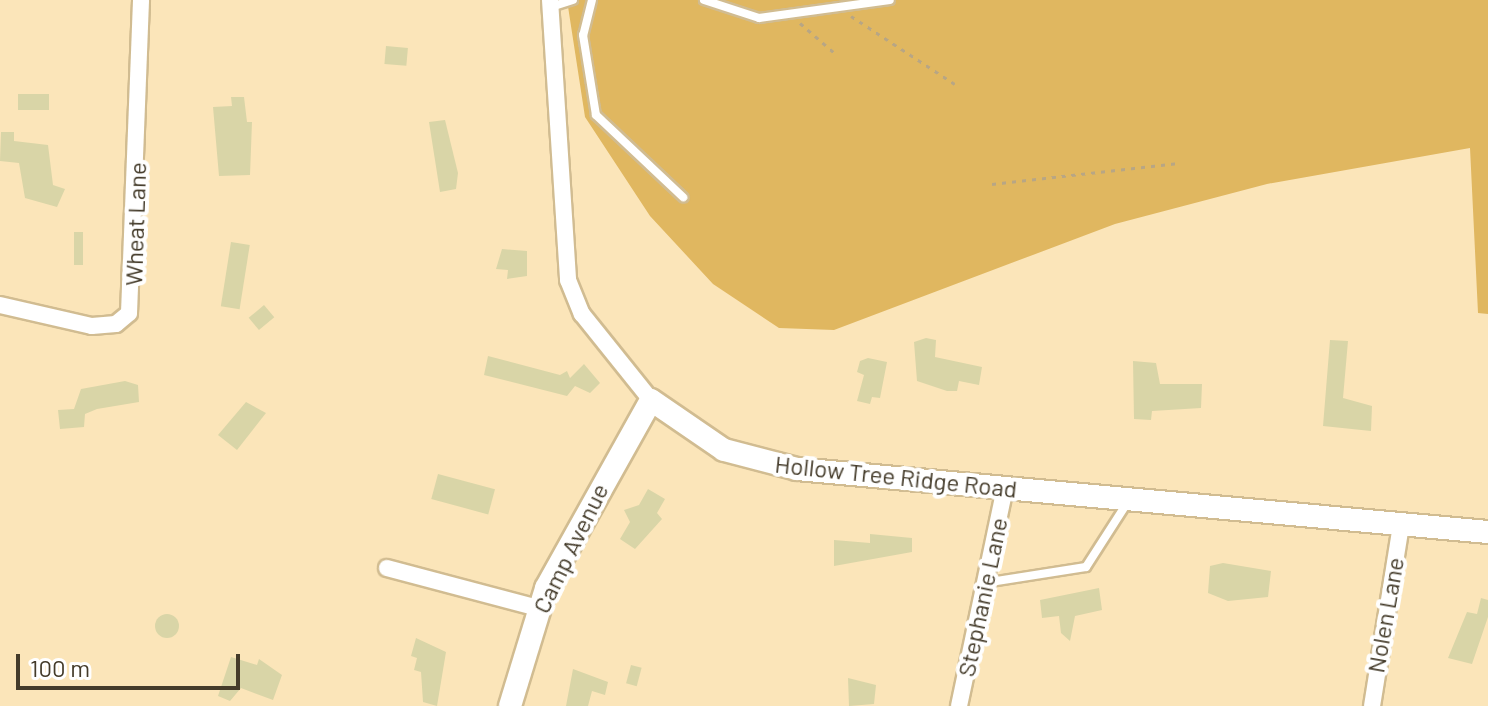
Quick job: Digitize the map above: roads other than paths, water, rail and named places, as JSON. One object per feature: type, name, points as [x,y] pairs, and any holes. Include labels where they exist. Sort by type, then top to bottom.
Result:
[{"type":"street","name":"Wheat Lane","points":[[0,305],[92,326],[116,324],[129,313],[141,0]]},
{"type":"street","name":"Hollow Tree Ridge Road","points":[[550,4],[568,280],[582,314],[651,400],[724,450],[757,461],[1488,532]]},
{"type":"street","name":"Camp Avenue","points":[[510,706],[538,608],[651,400]]},
{"type":"street","name":"Stephanie Lane","points":[[959,706],[1005,487]]},
{"type":"street","name":"Nolen Lane","points":[[1372,706],[1401,524]]},
{"type":"street","points":[[387,568],[538,608]]},
{"type":"lane","points":[[550,4],[573,0]]},
{"type":"lane","points":[[592,0],[583,35],[596,115],[683,197]]},
{"type":"lane","points":[[704,0],[759,18],[890,0]]},
{"type":"lane","points":[[984,583],[1086,567],[1129,499]]}]
